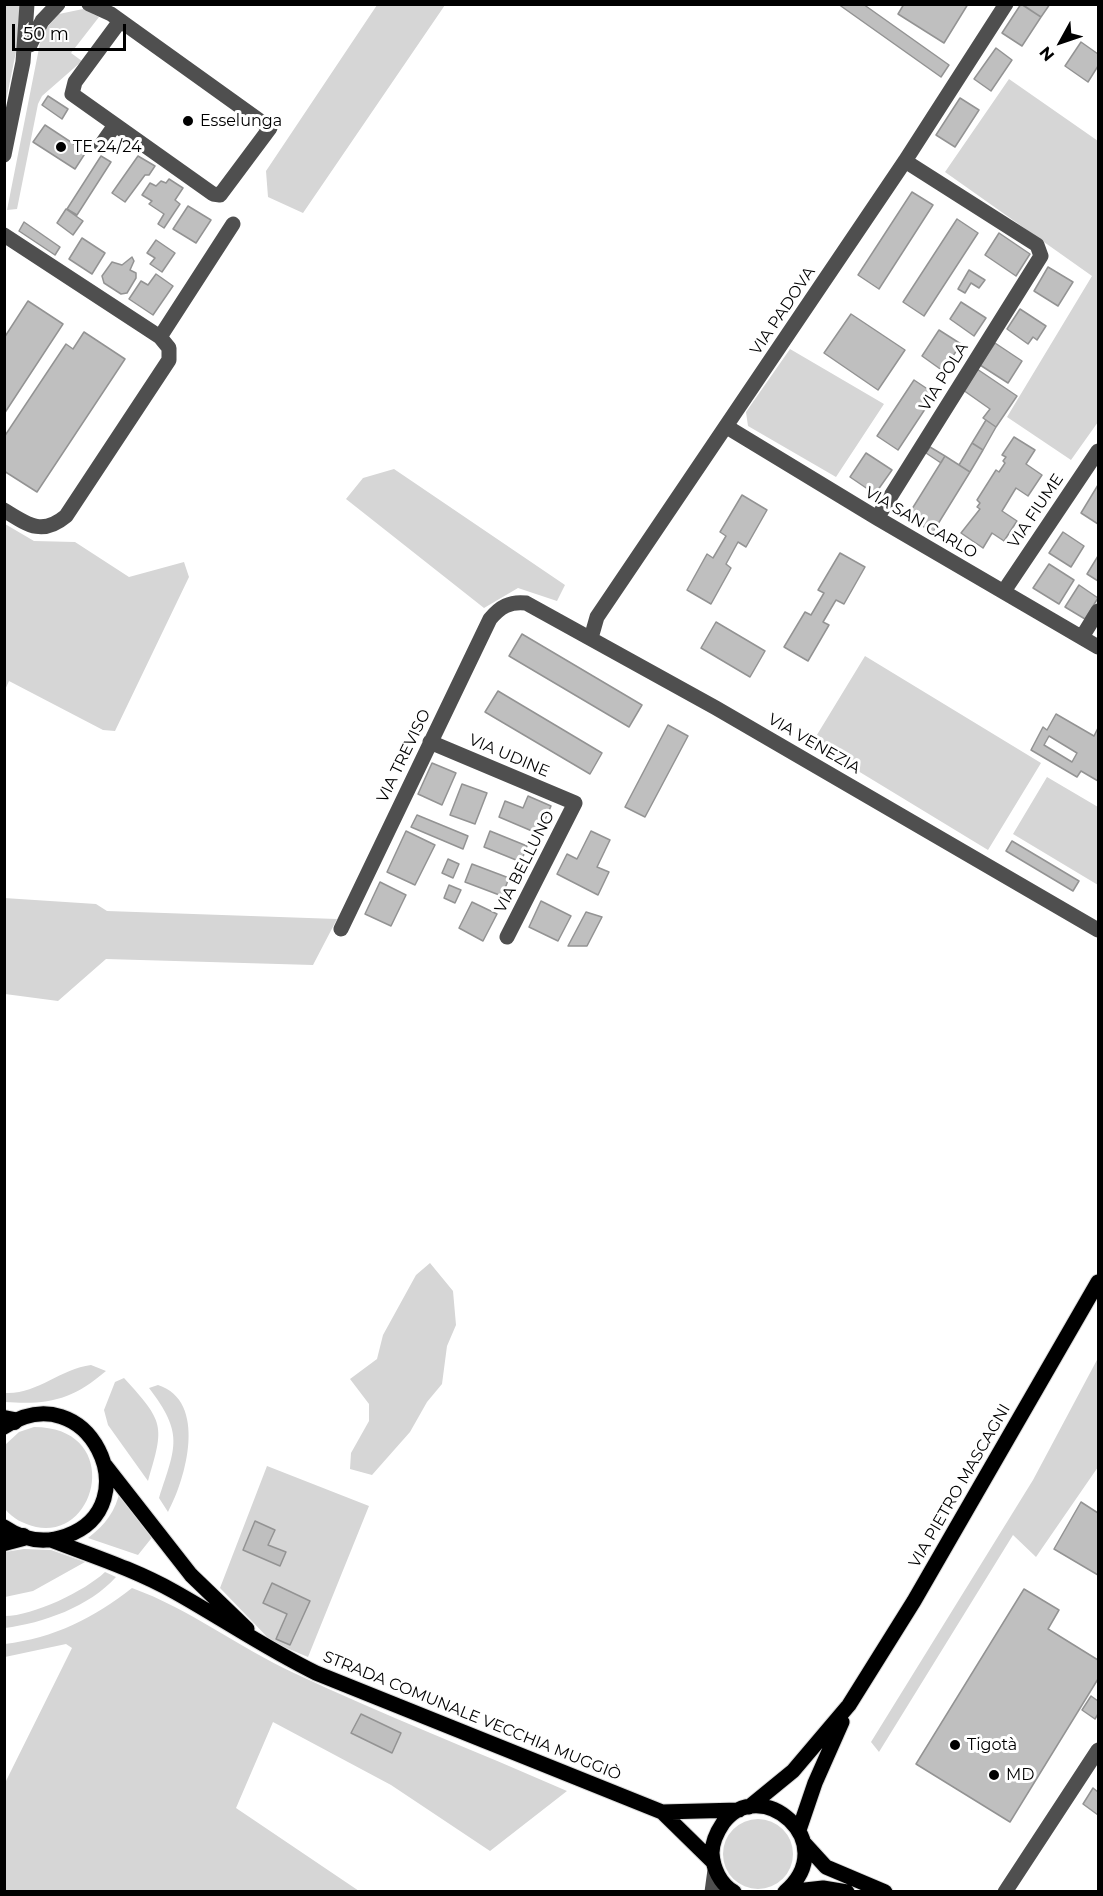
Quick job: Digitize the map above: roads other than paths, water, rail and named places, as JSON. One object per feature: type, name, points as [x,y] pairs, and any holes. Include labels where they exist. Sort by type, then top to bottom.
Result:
[{"type":"highway","points":[[4,1540],[23,1537]]},
{"type":"main road","name":"VIA PIETRO MASCAGNI","points":[[714,1866],[712,1846],[717,1832],[726,1819],[744,1809],[793,1771],[849,1705],[914,1601],[1098,1282]]},
{"type":"main road","name":"STRADA COMUNALE VECCHIA MUGGIÒ","points":[[7,1422],[44,1414],[65,1418],[91,1436],[105,1465],[191,1575],[269,1650]]},
{"type":"main road","points":[[4,1527],[23,1537],[51,1540],[78,1530],[97,1510],[106,1484],[105,1465]]},
{"type":"main road","name":"STRADA COMUNALE VECCHIA MUGGIÒ","points":[[51,1540],[134,1571],[175,1592],[269,1650],[316,1673],[662,1812]]},
{"type":"main road","name":"VIA PIETRO MASCAGNI","points":[[786,1892],[793,1885],[804,1865],[802,1837],[815,1783],[849,1705]]},
{"type":"main road","points":[[662,1812],[744,1809],[764,1806],[778,1810],[790,1818],[826,1867],[885,1892]]},
{"type":"main road","points":[[662,1812],[714,1866],[727,1888],[734,1892]]},
{"type":"main road","points":[[786,1892],[823,1888],[847,1892]]},
{"type":"street","points":[[4,155],[23,62],[27,4]]},
{"type":"street","points":[[23,62],[42,21],[58,4]]},
{"type":"street","points":[[89,4],[111,13],[270,128],[220,195],[213,194],[72,94],[72,88],[111,13]]},
{"type":"street","name":"VIA PADOVA","points":[[591,638],[597,617],[905,161],[1006,4]]},
{"type":"street","points":[[100,145],[115,125]]},
{"type":"street","name":"VIA POLA","points":[[877,518],[1041,256],[1037,245],[905,161]]},
{"type":"street","points":[[160,337],[233,224]]},
{"type":"street","points":[[4,234],[160,337],[169,348],[169,360],[66,516],[54,526],[43,528],[29,525],[4,510]]},
{"type":"street","name":"VIA SAN CARLO","points":[[727,427],[1098,647]]},
{"type":"street","name":"VIA FIUME","points":[[1004,591],[1098,451]]},
{"type":"street","name":"VIA VENEZIA","points":[[507,605],[526,603],[591,638],[1098,930]]},
{"type":"street","name":"VIA TREVISO","points":[[341,929],[490,619],[507,605]]},
{"type":"street","points":[[1082,637],[1098,611]]},
{"type":"street","name":"VIA UDINE","points":[[430,742],[575,803]]},
{"type":"street","name":"VIA BELLUNO","points":[[507,937],[575,803]]},
{"type":"street","points":[[1005,1892],[1098,1750]]},
{"type":"street","points":[[712,1892],[714,1866]]},
{"type":"place","name":"Esselunga","points":[[188,121]]},
{"type":"place","name":"TE 24/24","points":[[61,147]]},
{"type":"place","name":"Tigotà","points":[[955,1745]]},
{"type":"place","name":"MD","points":[[994,1775]]}]
